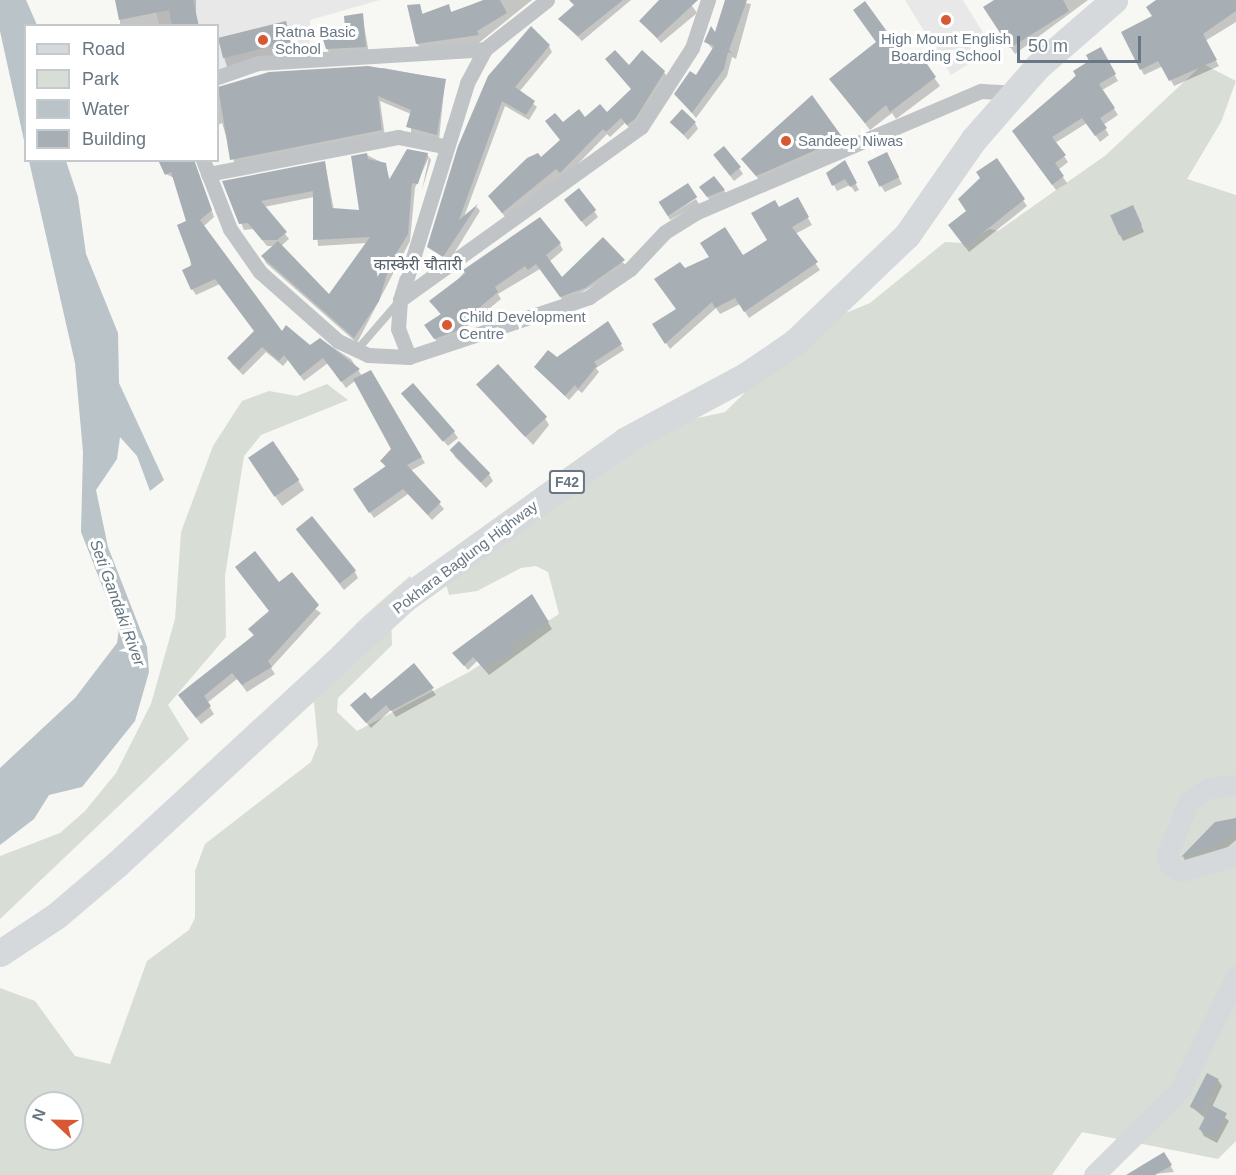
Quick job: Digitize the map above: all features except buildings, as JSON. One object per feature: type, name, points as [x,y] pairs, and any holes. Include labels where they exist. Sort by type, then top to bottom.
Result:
[{"type":"highway","name":"Pokhara Baglung Highway","points":[[0,954],[56,916],[117,864],[404,599],[626,440],[747,375],[803,335],[908,235],[974,139],[1014,93],[1067,36],[1114,0]]},
{"type":"street","points":[[409,357],[398,329],[400,300],[444,146],[485,49],[547,0]]},
{"type":"street","points":[[400,300],[641,127],[692,48],[708,0]]},
{"type":"street","points":[[219,77],[258,63],[485,49]]},
{"type":"street","points":[[444,146],[398,137],[206,167],[230,229],[260,272],[303,313],[357,350],[409,357],[589,297],[630,269],[665,232],[697,212],[981,91],[1014,93]]},
{"type":"street","points":[[1236,785],[1208,788],[1189,801],[1167,854],[1170,866],[1182,871],[1236,855]]},
{"type":"street","points":[[1094,1175],[1180,1090],[1236,976]]},
{"type":"lane","points":[[357,350],[400,300]]},
{"type":"shaded area","name":"Ratna Basic School","points":[[153,0],[380,0],[310,20],[309,55],[219,75],[219,24],[159,24]]},
{"type":"shaded area","name":"High Mount English Boarding School","points":[[905,0],[963,0],[987,39],[964,53],[970,63],[951,75]]},
{"type":"green space","points":[[1203,64],[1236,81],[1221,122],[1187,179],[1236,195],[1236,1141],[1218,1159],[1082,1132],[1052,1175],[0,1175],[0,988],[35,1001],[75,1056],[110,1064],[147,961],[189,930],[195,918],[195,871],[205,844],[311,762],[318,745],[314,702],[301,707],[272,740],[259,741],[275,705],[363,617],[410,576],[413,581],[391,615],[392,645],[338,698],[337,712],[357,731],[469,672],[559,614],[548,572],[536,566],[521,568],[477,591],[449,595],[446,584],[525,502],[684,421],[725,412],[812,327],[870,303],[945,242],[963,243],[990,229],[998,231],[1106,155]]},
{"type":"green space","points":[[327,384],[348,400],[261,435],[244,456],[225,576],[226,637],[168,705],[189,739],[0,919],[0,856],[60,833],[85,811],[116,773],[151,704],[175,619],[181,532],[213,446],[242,401],[269,391],[297,396]]},
{"type":"water","points":[[0,0],[26,0],[37,24],[24,24],[24,140],[0,31]]},
{"type":"water","name":"Seti Gandaki River","points":[[29,162],[66,162],[78,197],[86,254],[118,333],[119,383],[164,480],[150,491],[137,456],[120,437],[117,459],[96,490],[108,547],[147,647],[149,672],[135,721],[82,787],[49,795],[34,819],[0,845],[0,768],[75,698],[117,643],[119,629],[81,532],[83,452],[75,363]]},
{"type":"place","name":"High Mount English Boarding School","points":[[946,20]]},
{"type":"place","name":"Ratna Basic School","points":[[263,40]]},
{"type":"place","name":"Sandeep Niwas","points":[[786,141]]},
{"type":"place","name":"Child Development Centre","points":[[447,325]]},
{"type":"district","name":"कास्केरी चौतारी","points":[[418,265]]}]
